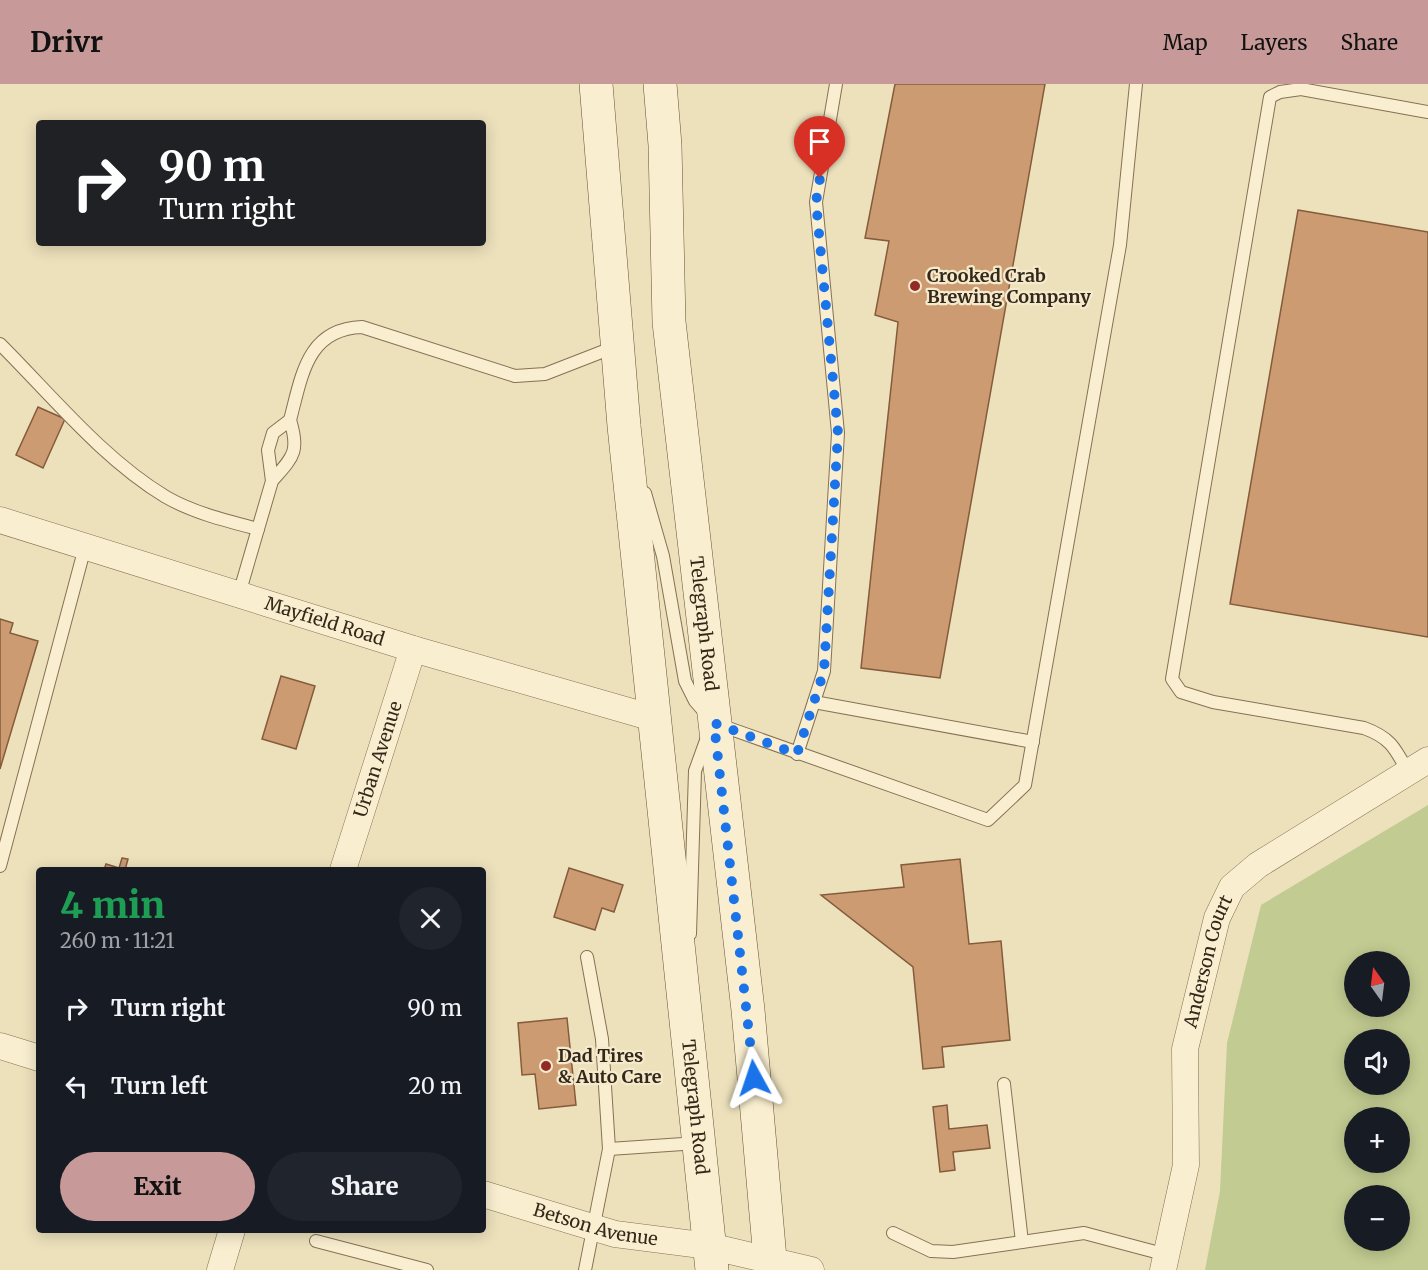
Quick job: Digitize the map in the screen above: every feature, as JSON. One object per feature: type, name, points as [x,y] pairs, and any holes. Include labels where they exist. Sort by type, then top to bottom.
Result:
[{"type":"main road","name":"Telegraph Road","points":[[596,84],[624,426],[711,1258]]},
{"type":"main road","name":"Telegraph Road","points":[[660,84],[669,322],[748,1010],[771,1265]]},
{"type":"street","name":"Mayfield Road","points":[[0,520],[413,649],[653,718]]},
{"type":"street","name":"Urban Avenue","points":[[345,867],[413,649]]},
{"type":"street","name":"Anderson Court","points":[[1165,1263],[1186,1165],[1185,1048],[1217,918],[1232,887],[1258,865],[1418,766]]},
{"type":"street","points":[[0,1046],[36,1057]]},
{"type":"street","name":"Betson Avenue","points":[[486,1195],[615,1234],[711,1258],[811,1270]]},
{"type":"street","points":[[220,1270],[231,1233]]},
{"type":"street","points":[[711,1258],[734,1270]]},
{"type":"lane","points":[[797,754],[824,671],[838,433],[816,202],[836,84]]},
{"type":"lane","points":[[624,426],[663,556],[685,681],[695,701],[714,723],[988,820],[1025,785],[1120,245],[1136,84]]},
{"type":"lane","points":[[1418,766],[1383,735],[1364,728],[1214,702],[1181,692],[1172,679],[1271,90],[1280,92],[1301,89],[1428,112]]},
{"type":"lane","points":[[239,594],[272,481],[268,450],[273,433],[290,420],[310,357],[318,343],[343,328],[362,327],[515,376],[545,374],[618,346]]},
{"type":"lane","points":[[0,344],[92,436],[144,483],[168,498],[202,513],[258,530]]},
{"type":"lane","points":[[272,481],[291,460],[297,442],[290,420]]},
{"type":"lane","points":[[0,866],[85,547]]},
{"type":"lane","points":[[814,702],[1033,741]]},
{"type":"lane","points":[[683,996],[693,912],[690,861],[695,771],[701,748],[714,723]]},
{"type":"lane","points":[[585,1270],[609,1149],[602,1039],[587,957]]},
{"type":"lane","points":[[1004,1084],[1022,1242]]},
{"type":"lane","points":[[609,1149],[699,1143]]},
{"type":"lane","points":[[893,1233],[931,1251],[954,1252],[1084,1233],[1165,1263]]},
{"type":"lane","points":[[316,1241],[427,1270]]},
{"type":"green space","points":[[1428,805],[1428,1270],[1205,1270],[1220,1191],[1227,1043],[1261,905]]},
{"type":"building","points":[[895,84],[1045,84],[940,678],[861,668],[898,322],[875,315],[889,241],[865,238]]},
{"type":"building","points":[[1298,210],[1428,232],[1428,637],[1230,604]]},
{"type":"building","points":[[38,407],[65,419],[43,468],[16,455]]},
{"type":"building","points":[[0,619],[13,623],[10,633],[38,641],[0,769]]},
{"type":"building","points":[[281,676],[315,686],[296,749],[262,739]]},
{"type":"building","points":[[122,858],[128,859],[126,867],[119,867]]},
{"type":"building","points":[[960,859],[969,944],[1001,941],[1010,1040],[942,1047],[944,1067],[923,1069],[913,967],[821,895],[904,887],[901,865]]},
{"type":"building","points":[[569,868],[623,885],[614,912],[602,908],[595,930],[554,917]]},
{"type":"building","name":"Dad Tires & Auto Care","points":[[567,1018],[576,1105],[539,1109],[535,1074],[522,1075],[518,1023]]},
{"type":"building","points":[[947,1105],[949,1129],[987,1125],[990,1148],[953,1152],[955,1170],[940,1172],[933,1107]]},
{"type":"place","name":"Crooked Crab Brewing Company","points":[[915,286]]},
{"type":"place","name":"Dad Tires & Auto Care","points":[[546,1066]]},
{"type":"route","points":[[754,1078],[714,723],[797,754],[824,671],[838,433],[816,202],[820,178]]}]
